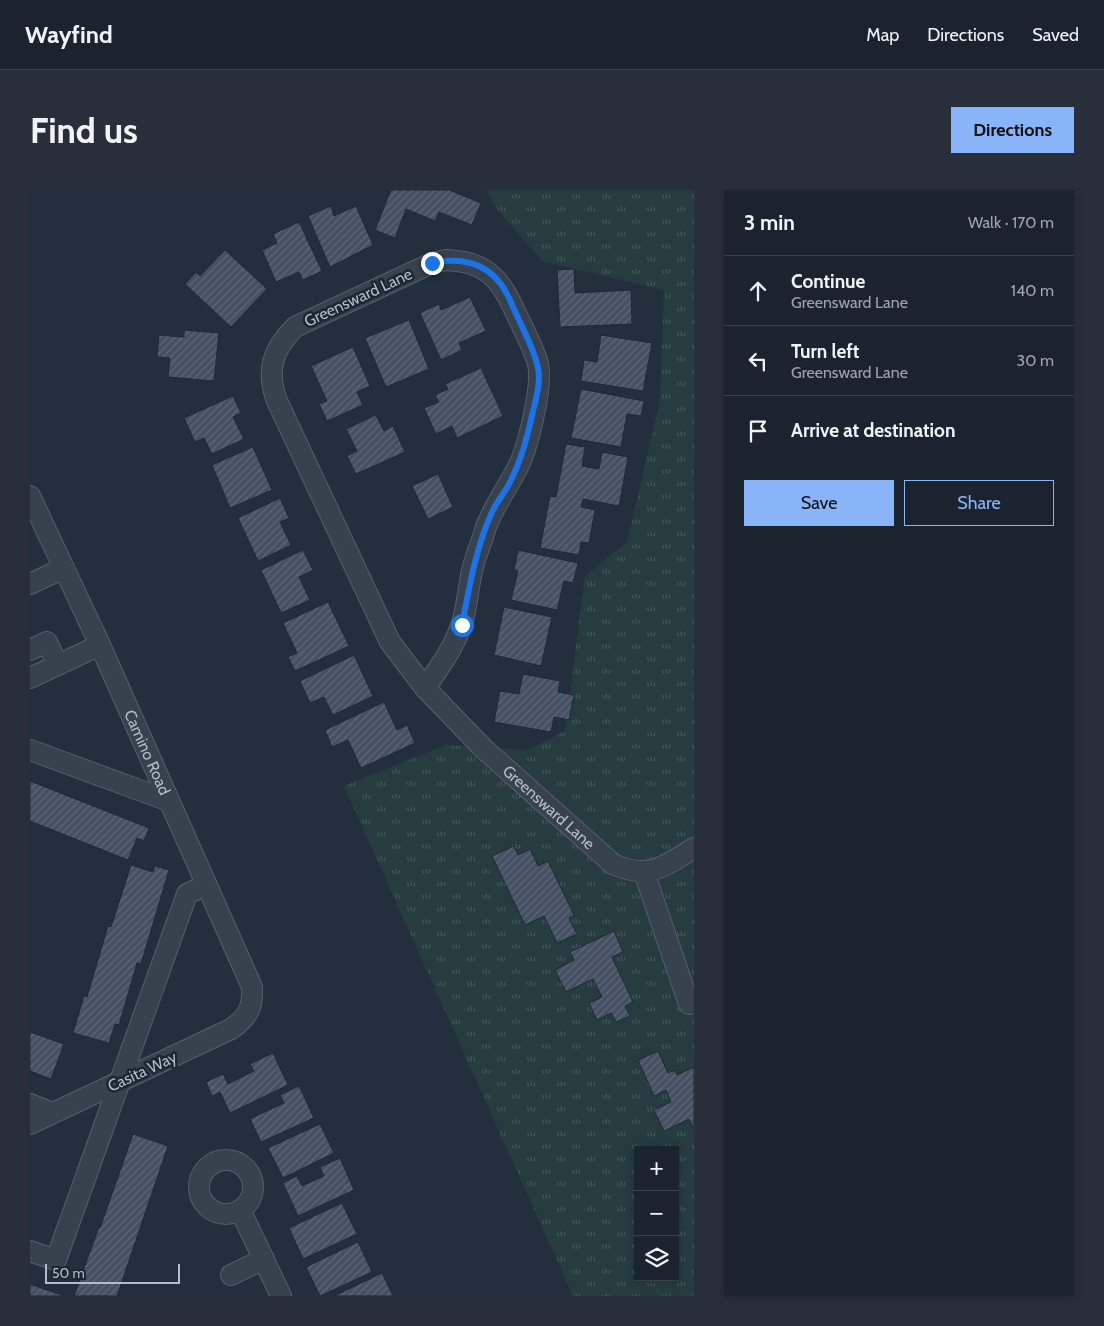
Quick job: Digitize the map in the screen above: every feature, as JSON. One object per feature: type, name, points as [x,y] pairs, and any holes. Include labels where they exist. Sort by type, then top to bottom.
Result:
[{"type":"street","name":"Greensward Lane","points":[[425,688],[447,658],[462,625],[473,568],[492,511],[515,472],[524,447],[538,391],[537,363],[505,290],[497,279],[486,270],[460,260],[432,263],[295,327],[277,349],[272,362],[272,390],[390,642],[425,688],[484,749],[613,864],[628,871],[644,872],[660,869],[694,848]]},
{"type":"street","name":"Camino Road","points":[[30,496],[34,517],[64,568],[252,987],[252,1000],[248,1012]]},
{"type":"street","points":[[30,584],[64,568]]},
{"type":"street","points":[[30,650],[47,642],[58,665]]},
{"type":"street","points":[[30,678],[100,646]]},
{"type":"street","points":[[30,750],[169,801]]},
{"type":"street","points":[[644,872],[688,1004]]},
{"type":"street","points":[[30,1251],[56,1260],[187,894],[206,885]]},
{"type":"street","name":"Casita Way","points":[[30,1124],[231,1028],[242,1021],[248,1012]]},
{"type":"street","points":[[30,1104],[53,1113]]},
{"type":"street","points":[[240,1211],[280,1296]]},
{"type":"street","points":[[231,1275],[264,1260]]},
{"type":"green space","points":[[487,190],[694,190],[694,1296],[573,1296],[344,786],[446,745],[528,750],[565,731],[585,576],[627,542],[660,400],[664,290],[542,261],[496,208]]},
{"type":"building","points":[[391,190],[449,190],[481,203],[472,225],[439,212],[435,221],[406,209],[395,238],[375,230]]},
{"type":"building","points":[[331,206],[334,216],[356,206],[373,245],[330,267],[308,216]]},
{"type":"building","points":[[299,222],[322,271],[303,280],[299,272],[276,282],[262,250],[277,243],[273,234]]},
{"type":"building","points":[[225,250],[267,289],[231,327],[185,284],[196,272],[200,276]]},
{"type":"building","points":[[574,269],[575,293],[631,290],[632,324],[560,327],[557,270]]},
{"type":"building","points":[[470,297],[486,331],[459,343],[462,350],[441,360],[420,313],[439,304],[441,310]]},
{"type":"building","points":[[409,320],[429,369],[386,387],[365,338]]},
{"type":"building","points":[[184,330],[219,333],[214,381],[168,377],[170,358],[157,357],[159,335],[184,337]]},
{"type":"building","points":[[601,335],[652,343],[643,391],[581,381],[584,360],[597,362]]},
{"type":"building","points":[[353,347],[370,386],[357,392],[363,405],[327,421],[319,404],[327,401],[311,366]]},
{"type":"building","points":[[481,368],[503,416],[457,438],[452,426],[436,434],[424,408],[439,402],[435,395],[448,389],[445,384]]},
{"type":"building","points":[[581,389],[644,401],[641,416],[627,414],[621,447],[571,438]]},
{"type":"building","points":[[233,396],[241,413],[233,417],[244,439],[212,454],[204,438],[195,442],[184,418]]},
{"type":"building","points":[[376,415],[384,431],[393,426],[405,452],[356,474],[347,456],[357,451],[346,429]]},
{"type":"building","points":[[566,444],[585,447],[582,466],[599,469],[602,452],[628,457],[619,506],[583,499],[581,507],[595,510],[589,543],[581,542],[579,555],[540,548],[550,496],[556,497]]},
{"type":"building","points":[[253,447],[272,490],[230,508],[212,465]]},
{"type":"building","points":[[438,474],[453,507],[428,519],[412,486]]},
{"type":"building","points":[[280,498],[289,518],[280,522],[291,545],[258,561],[238,518]]},
{"type":"building","points":[[303,550],[313,570],[299,577],[310,600],[281,613],[261,570]]},
{"type":"building","points":[[518,550],[578,563],[573,583],[564,581],[557,610],[511,600],[518,571],[514,570]]},
{"type":"building","points":[[328,602],[349,646],[295,671],[288,657],[297,653],[283,623]]},
{"type":"building","points":[[504,607],[552,617],[541,666],[494,655]]},
{"type":"building","points":[[354,655],[373,696],[333,715],[324,697],[310,703],[300,681]]},
{"type":"building","points":[[523,674],[560,681],[558,692],[574,695],[569,720],[554,717],[551,732],[494,722],[500,691],[519,694]]},
{"type":"building","points":[[384,702],[397,730],[407,725],[415,743],[361,768],[348,740],[332,747],[325,730]]},
{"type":"building","points":[[30,781],[149,828],[144,841],[137,838],[128,860],[30,821]]},
{"type":"building","points":[[514,846],[518,855],[530,849],[538,866],[548,861],[574,915],[569,918],[577,934],[557,943],[544,916],[525,925],[492,856]]},
{"type":"building","points":[[131,865],[153,872],[155,866],[169,870],[141,964],[137,963],[119,1025],[115,1024],[109,1043],[73,1033],[84,996],[87,997],[108,926],[111,927]]},
{"type":"building","points":[[614,931],[623,952],[612,957],[633,1002],[625,1006],[630,1016],[616,1022],[611,1013],[597,1020],[589,1003],[602,997],[593,979],[566,992],[555,970],[574,960],[570,952]]},
{"type":"building","points":[[30,1032],[64,1044],[51,1079],[30,1071]]},
{"type":"building","points":[[658,1051],[668,1073],[675,1070],[677,1075],[694,1067],[694,1129],[689,1119],[664,1131],[654,1110],[671,1102],[666,1090],[654,1096],[638,1060]]},
{"type":"building","points":[[273,1053],[288,1085],[230,1113],[220,1092],[212,1096],[206,1082],[223,1074],[228,1084],[254,1071],[250,1064]]},
{"type":"building","points":[[299,1086],[314,1118],[261,1142],[250,1119],[284,1103],[280,1095]]},
{"type":"building","points":[[320,1124],[334,1153],[283,1178],[268,1148]]},
{"type":"building","points":[[133,1134],[168,1146],[117,1296],[74,1296],[100,1228]]},
{"type":"building","points":[[340,1158],[354,1190],[298,1216],[283,1183],[297,1176],[302,1186],[324,1176],[320,1167]]},
{"type":"building","points":[[342,1203],[357,1234],[303,1259],[289,1228]]},
{"type":"building","points":[[358,1242],[372,1272],[320,1296],[306,1267]]},
{"type":"building","points":[[382,1273],[393,1296],[334,1296]]},
{"type":"building","points":[[30,1284],[44,1289],[65,1296],[30,1296]]},
{"type":"route","points":[[432,263],[460,260],[486,270],[497,279],[505,290],[537,363],[539,377],[538,391],[527,439],[519,464],[507,488],[492,511],[473,568],[462,625]]}]
